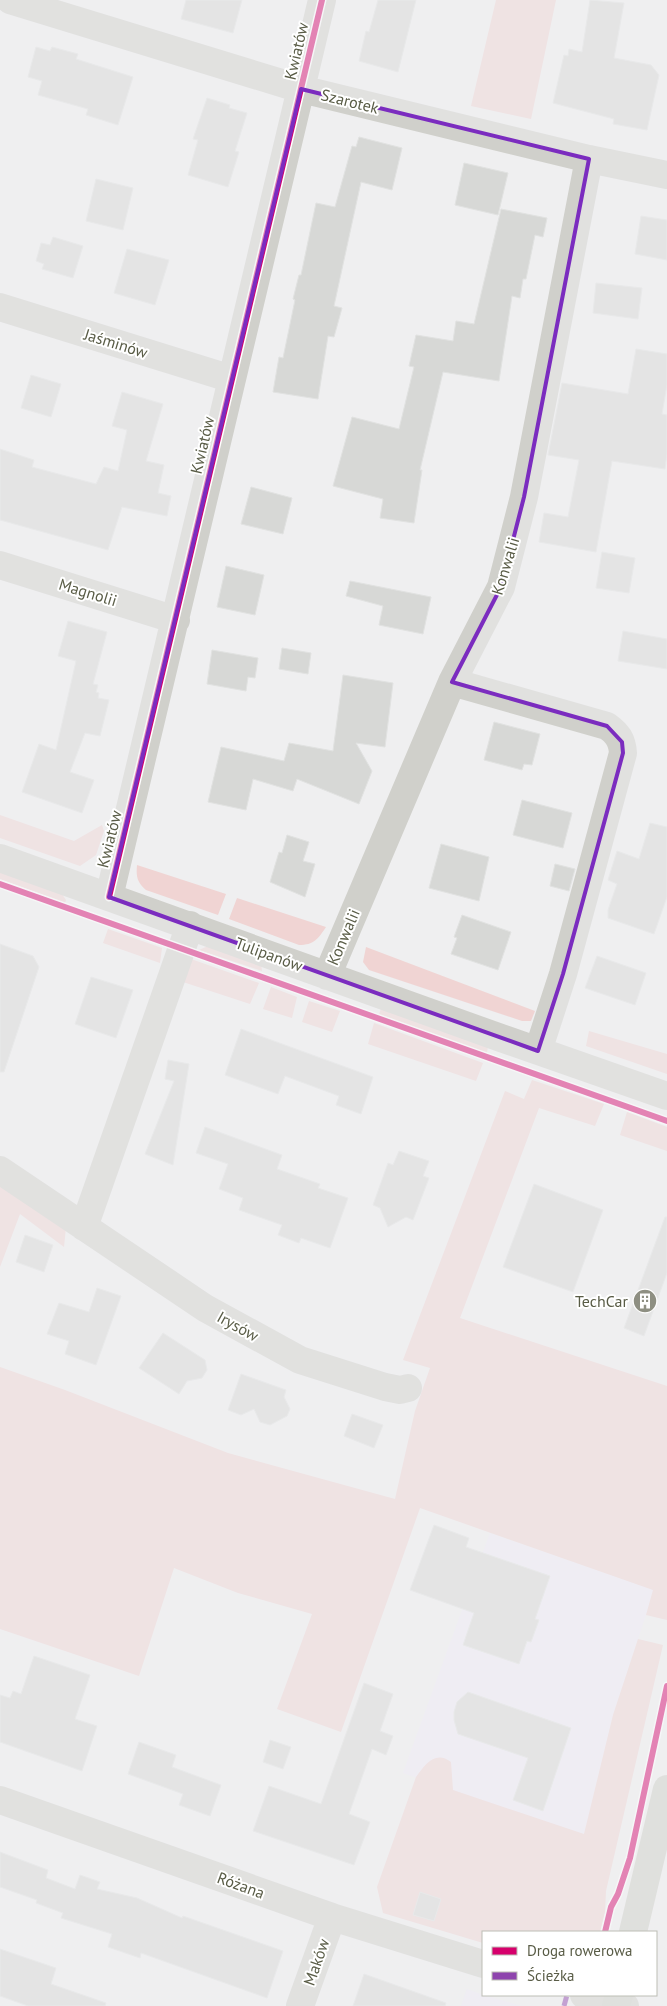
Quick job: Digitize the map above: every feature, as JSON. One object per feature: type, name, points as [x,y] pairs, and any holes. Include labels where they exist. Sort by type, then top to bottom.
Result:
[{"type":"main road","points":[[633,1931],[667,1789]]},
{"type":"street","name":"Szarotek","points":[[10,0],[301,89],[588,159],[667,175]]},
{"type":"street","name":"Kwiatów","points":[[110,897],[322,0]]},
{"type":"street","name":"Konwalii","points":[[327,976],[452,682],[501,587],[524,497],[588,159]]},
{"type":"street","name":"Jaśminów","points":[[0,307],[232,379]]},
{"type":"street","name":"Magnolii","points":[[0,565],[176,620]]},
{"type":"street","points":[[452,682],[607,726],[617,733],[622,742],[622,753],[566,964],[538,1051]]},
{"type":"street","name":"Tulipanów","points":[[0,858],[667,1096]]},
{"type":"street","points":[[84,1227],[190,925]]},
{"type":"street","name":"Irysów","points":[[2,1172],[206,1308],[300,1360],[385,1387],[400,1390],[408,1388]]},
{"type":"street","name":"Różana","points":[[0,1800],[332,1917],[482,1964]]},
{"type":"street","name":"Maków","points":[[300,2006],[332,1917]]},
{"type":"street","points":[[589,1996],[619,2002]]},
{"type":"highlighted area","points":[[301,89],[589,159],[524,497],[501,587],[452,682],[607,726],[622,742],[623,753],[563,974],[538,1051],[109,897]]},
{"type":"shaded area","points":[[496,0],[556,0],[531,119],[471,106]]},
{"type":"shaded area","points":[[0,815],[74,841],[102,825],[104,831],[96,855],[80,866],[0,838]]},
{"type":"shaded area","points":[[137,865],[226,894],[218,915],[146,890],[138,879]]},
{"type":"shaded area","points":[[0,871],[62,894],[66,900],[65,903],[0,879]]},
{"type":"shaded area","points":[[237,898],[326,927],[315,941],[299,945],[229,919]]},
{"type":"shaded area","points":[[108,929],[162,948],[160,963],[103,943]]},
{"type":"shaded area","points":[[208,946],[261,963],[262,971],[199,950]]},
{"type":"shaded area","points":[[366,947],[535,1011],[531,1021],[522,1021],[369,970],[363,962]]},
{"type":"shaded area","points":[[191,959],[259,983],[250,1004],[183,982]]},
{"type":"shaded area","points":[[271,987],[297,997],[292,1018],[263,1009]]},
{"type":"shaded area","points":[[309,1001],[340,1011],[332,1032],[302,1022]]},
{"type":"shaded area","points":[[381,1008],[488,1046],[487,1053],[379,1015]]},
{"type":"shaded area","points":[[374,1023],[483,1063],[476,1081],[368,1044]]},
{"type":"shaded area","points":[[589,1031],[667,1054],[667,1074],[586,1046]]},
{"type":"shaded area","points":[[532,1080],[604,1104],[595,1126],[539,1108],[460,1318],[667,1386],[667,1620],[646,1615],[653,1590],[420,1508],[341,1732],[277,1709],[312,1614],[238,1593],[174,1568],[139,1676],[0,1629],[0,1367],[228,1453],[395,1499],[415,1411],[430,1368],[403,1360],[505,1091],[524,1099]]},
{"type":"shaded area","points":[[627,1112],[667,1127],[667,1151],[620,1135]]},
{"type":"shaded area","points":[[0,1182],[66,1227],[64,1247],[20,1214],[0,1267]]},
{"type":"shaded area","points":[[490,1533],[654,1590],[613,1715],[584,1835],[403,1773]]},
{"type":"shaded area","points":[[638,1639],[663,1645],[606,1891],[605,1912],[600,1931],[482,1931],[482,1943],[383,1913],[377,1887],[416,1777],[431,1760],[440,1758],[451,1762],[453,1790],[584,1834],[613,1715]]},
{"type":"shaded area","points":[[467,1989],[482,1996],[521,2006],[461,2006]]},
{"type":"building","points":[[186,0],[242,0],[233,33],[181,19]]},
{"type":"building","points":[[378,0],[416,0],[398,72],[359,61],[366,31],[369,32]]},
{"type":"building","points":[[590,0],[624,3],[614,58],[651,65],[659,75],[647,130],[613,124],[614,119],[553,103],[564,55],[568,56],[569,49],[582,52]]},
{"type":"building","points":[[36,47],[50,51],[52,47],[78,54],[76,59],[133,77],[118,125],[86,115],[88,109],[38,95],[42,81],[28,77]]},
{"type":"building","points":[[207,98],[230,105],[229,108],[247,113],[235,151],[239,152],[228,187],[188,175],[198,140],[193,139]]},
{"type":"building","points":[[359,137],[402,148],[392,190],[361,182],[334,306],[342,308],[334,337],[328,336],[318,399],[273,392],[279,357],[283,358],[295,300],[293,299],[299,275],[301,275],[316,203],[335,207],[352,146],[356,147]]},
{"type":"building","points":[[464,163],[508,173],[498,215],[455,205]]},
{"type":"building","points":[[96,179],[133,188],[123,230],[86,221]]},
{"type":"building","points":[[501,209],[547,218],[543,237],[535,235],[520,298],[512,296],[499,381],[443,372],[420,470],[422,470],[414,523],[380,518],[383,499],[333,486],[352,417],[399,429],[414,367],[409,366],[416,335],[453,341],[456,321],[474,324]]},
{"type":"building","points":[[641,216],[667,220],[667,260],[635,254]]},
{"type":"building","points":[[53,237],[83,246],[73,278],[42,269],[44,264],[36,261],[41,243],[50,245]]},
{"type":"building","points":[[127,249],[169,260],[155,305],[114,293]]},
{"type":"building","points":[[596,283],[642,288],[638,319],[593,313]]},
{"type":"building","points":[[636,349],[667,354],[667,385],[662,414],[667,415],[665,469],[612,461],[596,552],[539,542],[544,513],[568,517],[579,460],[548,455],[562,383],[628,394]]},
{"type":"building","points":[[31,375],[61,384],[51,417],[21,408]]},
{"type":"building","points":[[122,392],[163,404],[146,461],[164,465],[158,493],[171,496],[167,516],[122,507],[108,550],[0,520],[0,449],[34,460],[32,467],[96,484],[104,467],[118,471],[127,430],[112,426]]},
{"type":"building","points":[[251,487],[292,498],[283,534],[241,524]]},
{"type":"building","points":[[602,552],[635,558],[629,593],[596,588]]},
{"type":"building","points":[[226,566],[264,575],[255,615],[217,607]]},
{"type":"building","points":[[350,581],[431,597],[423,634],[379,625],[383,606],[346,596]]},
{"type":"building","points":[[68,621],[107,632],[93,684],[98,685],[96,692],[99,693],[98,698],[109,700],[100,736],[85,733],[70,772],[94,780],[82,813],[22,792],[39,744],[56,750],[76,661],[58,656]]},
{"type":"building","points":[[623,631],[667,639],[667,669],[618,661]]},
{"type":"building","points":[[282,648],[311,653],[308,674],[279,669]]},
{"type":"building","points":[[212,650],[258,658],[255,678],[248,677],[246,691],[207,684]]},
{"type":"building","points":[[343,675],[393,683],[385,747],[356,743],[372,771],[359,804],[297,779],[293,791],[253,779],[246,810],[208,802],[221,747],[284,761],[289,743],[333,751]]},
{"type":"building","points":[[494,722],[540,734],[532,765],[524,764],[522,770],[484,760]]},
{"type":"building","points":[[522,800],[572,813],[563,848],[513,835]]},
{"type":"building","points":[[650,823],[667,827],[667,897],[654,934],[608,918],[608,910],[617,884],[608,880],[617,851],[639,859]]},
{"type":"building","points":[[287,835],[309,842],[303,861],[315,864],[305,897],[270,882],[279,852],[282,853]]},
{"type":"building","points":[[441,844],[489,857],[479,901],[429,888]]},
{"type":"building","points":[[555,864],[575,869],[569,891],[550,886]]},
{"type":"building","points":[[462,915],[511,932],[498,970],[451,954],[457,938],[454,937]]},
{"type":"building","points":[[0,944],[33,956],[39,967],[4,1072],[0,1072]]},
{"type":"building","points":[[597,956],[646,973],[635,1005],[585,988]]},
{"type":"building","points":[[91,977],[133,990],[116,1038],[75,1024]]},
{"type":"building","points":[[241,1029],[373,1077],[361,1114],[336,1105],[339,1096],[285,1076],[278,1094],[225,1075]]},
{"type":"building","points":[[168,1060],[189,1064],[173,1165],[145,1154],[174,1081],[165,1079]]},
{"type":"building","points":[[205,1127],[282,1155],[277,1169],[320,1184],[318,1188],[348,1198],[330,1248],[301,1238],[299,1243],[278,1235],[282,1225],[239,1210],[243,1198],[219,1189],[228,1164],[196,1153]]},
{"type":"building","points":[[399,1151],[429,1161],[423,1176],[429,1178],[413,1220],[406,1217],[388,1227],[380,1208],[373,1205],[388,1163],[393,1165]]},
{"type":"building","points":[[534,1184],[603,1210],[573,1292],[503,1267]]},
{"type":"building","name":"TechCar","points":[[665,1217],[667,1217],[667,1273],[644,1336],[624,1328]]},
{"type":"building","points":[[25,1235],[53,1245],[44,1272],[16,1262]]},
{"type":"building","points":[[97,1288],[121,1296],[96,1365],[65,1354],[69,1341],[47,1334],[59,1303],[89,1312]]},
{"type":"building","points":[[163,1333],[205,1360],[207,1370],[202,1378],[187,1381],[179,1394],[139,1368]]},
{"type":"building","points":[[241,1374],[286,1390],[284,1397],[290,1409],[287,1416],[270,1425],[260,1422],[254,1409],[241,1415],[228,1410]]},
{"type":"building","points":[[352,1414],[383,1425],[374,1448],[344,1436]]},
{"type":"building","points":[[434,1525],[469,1538],[466,1547],[550,1576],[535,1619],[539,1620],[531,1642],[527,1641],[519,1664],[463,1645],[474,1613],[410,1590]]},
{"type":"building","points":[[34,1656],[90,1675],[75,1719],[97,1726],[82,1771],[0,1742],[0,1695],[10,1698],[13,1691],[21,1694]]},
{"type":"building","points":[[364,1683],[393,1694],[380,1731],[393,1736],[386,1755],[372,1749],[349,1814],[370,1822],[354,1865],[253,1831],[269,1786],[321,1804]]},
{"type":"building","points":[[468,1692],[571,1728],[543,1811],[513,1800],[528,1758],[458,1734],[454,1712],[457,1702]]},
{"type":"building","points":[[270,1740],[291,1747],[283,1769],[263,1762]]},
{"type":"building","points":[[139,1742],[176,1755],[172,1767],[221,1785],[210,1816],[179,1805],[183,1794],[128,1774]]},
{"type":"building","points":[[0,1852],[48,1870],[46,1878],[75,1889],[80,1875],[100,1882],[97,1889],[137,1898],[182,1918],[183,1916],[283,1951],[267,1998],[141,1953],[140,1958],[108,1947],[112,1934],[61,1918],[63,1913],[36,1903],[37,1900],[0,1887]]},
{"type":"building","points":[[420,1892],[441,1899],[434,1921],[413,1915]]},
{"type":"building","points":[[0,1949],[56,1968],[51,1984],[106,2003],[105,2006],[28,2006],[0,1996]]},
{"type":"building","points":[[364,1974],[446,2003],[445,2006],[353,2006]]},
{"type":"marked path","points":[[564,2006],[567,1996]]},
{"type":"cycle path","points":[[109,897],[322,0]]},
{"type":"cycle path","points":[[0,884],[667,1121]]},
{"type":"cycle path","points":[[605,1931],[611,1907],[618,1894],[630,1858],[667,1686]]},
{"type":"place","name":"TechCar","points":[[645,1301]]}]
